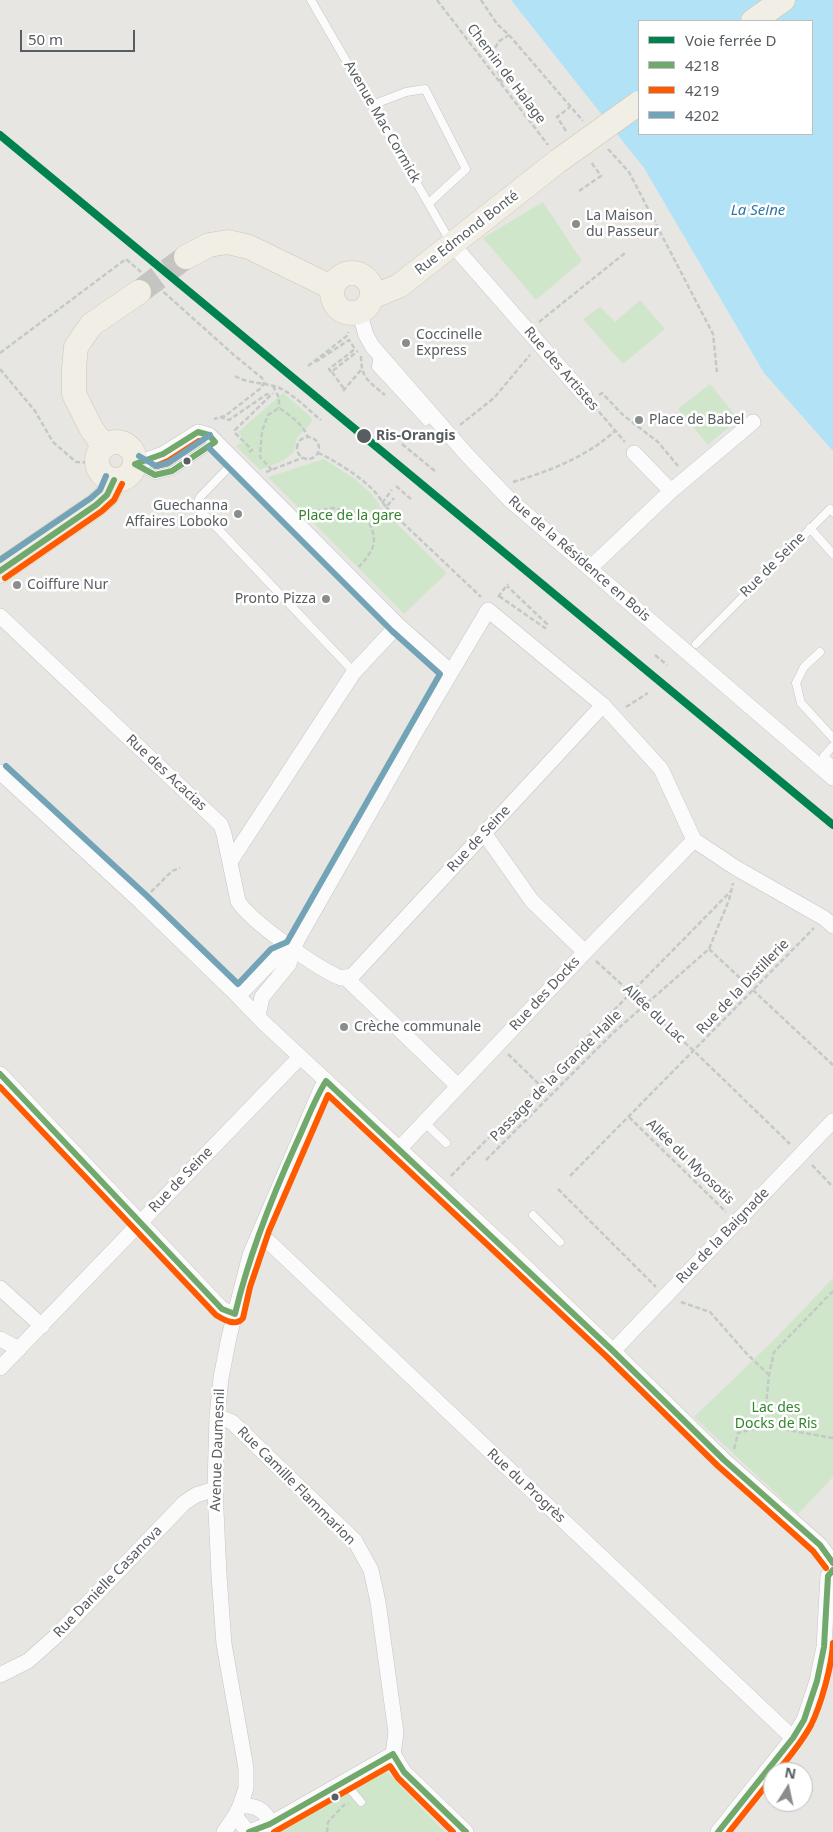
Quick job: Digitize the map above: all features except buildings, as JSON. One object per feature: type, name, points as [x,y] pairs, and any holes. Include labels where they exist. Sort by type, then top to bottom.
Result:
[{"type":"main road","points":[[754,20],[783,0]]},
{"type":"main road","name":"Rue Edmond Bonté","points":[[365,304],[399,286],[558,161],[638,104]]},
{"type":"main road","points":[[186,257],[209,245],[228,242],[249,247],[333,288]]},
{"type":"main road","points":[[355,274],[368,282],[372,290],[365,304],[348,313],[340,310],[332,295],[333,288],[340,277],[355,274]]},
{"type":"main road","points":[[0,570],[96,505],[107,495],[105,464],[91,428],[74,394],[76,347],[91,325],[147,284]]},
{"type":"main road","points":[[114,443],[126,445],[134,453],[135,464],[130,475],[120,480],[105,464],[114,443]]},
{"type":"street","name":"Rue des Artistes","points":[[452,244],[586,398]]},
{"type":"street","name":"Rue de la Résidence en Bois","points":[[365,304],[366,334],[372,346],[448,434],[497,487],[833,778]]},
{"type":"street","points":[[590,568],[671,491],[753,422]]},
{"type":"street","points":[[135,464],[163,454],[198,432],[209,435],[398,625],[451,672]]},
{"type":"street","points":[[634,453],[671,491]]},
{"type":"street","points":[[258,1016],[262,997],[289,964],[293,949],[451,672],[487,605],[603,706],[662,769],[694,840],[736,868],[829,922]]},
{"type":"street","name":"Rue des Acacias","points":[[0,616],[220,825],[224,834],[238,901],[243,910],[293,949]]},
{"type":"street","points":[[230,862],[354,672],[398,625]]},
{"type":"street","name":"Rue de Seine","points":[[346,978],[352,976],[603,706]]},
{"type":"street","points":[[0,772],[141,902],[300,1057],[613,1351],[724,1460],[820,1545],[833,1563]]},
{"type":"street","points":[[484,833],[532,901],[585,952]]},
{"type":"street","name":"Rue des Docks","points":[[399,1149],[585,952],[694,840]]},
{"type":"street","points":[[293,949],[336,976],[346,978],[458,1086]]},
{"type":"street","points":[[238,996],[277,956],[293,949]]},
{"type":"street","name":"Rue de Seine","points":[[0,1368],[300,1057]]},
{"type":"street","points":[[0,1074],[222,1309],[235,1314]]},
{"type":"street","name":"Avenue Daumesnil","points":[[224,1832],[237,1811],[246,1788],[246,1768],[224,1644],[215,1489],[217,1416],[221,1378],[228,1337],[248,1265],[258,1237],[326,1081]]},
{"type":"street","name":"Rue de la Baignade","points":[[613,1351],[833,1121]]},
{"type":"street","name":"Rue du Progrès","points":[[258,1237],[269,1242],[793,1738]]},
{"type":"street","points":[[0,1288],[42,1326]]},
{"type":"street","points":[[0,1339],[18,1349]]},
{"type":"street","name":"Rue Camille Flammarion","points":[[217,1416],[232,1422],[355,1541],[371,1570],[378,1602],[396,1733],[393,1754]]},
{"type":"street","name":"Rue Danielle Casanova","points":[[0,1675],[28,1661],[56,1636],[184,1503],[196,1495],[215,1489]]},
{"type":"street","points":[[718,1832],[793,1738],[804,1720],[817,1680],[824,1647],[828,1576],[833,1570]]},
{"type":"street","points":[[268,1819],[252,1805],[237,1811],[249,1832],[268,1819],[286,1814],[393,1754],[404,1772],[466,1832]]},
{"type":"lane","name":"Avenue Mac Cormick","points":[[311,0],[452,244]]},
{"type":"lane","points":[[372,105],[406,92],[425,89],[466,170],[429,203]]},
{"type":"lane","points":[[378,354],[376,367],[426,421]]},
{"type":"lane","points":[[135,464],[154,475],[172,471],[215,442]]},
{"type":"lane","points":[[234,462],[200,497],[197,504],[199,509],[354,672]]},
{"type":"lane","name":"Rue de Seine","points":[[696,644],[810,528],[831,510]]},
{"type":"lane","points":[[810,528],[833,554]]},
{"type":"lane","points":[[820,652],[804,667],[796,683],[801,703],[833,738]]},
{"type":"lane","points":[[833,746],[824,756],[833,765]]},
{"type":"lane","points":[[424,1122],[446,1143]]},
{"type":"lane","points":[[533,1215],[560,1242]]},
{"type":"lane","points":[[344,1782],[361,1802]]},
{"type":"path","name":"Chemin de Halage","points":[[437,0],[558,161]]},
{"type":"path","points":[[481,0],[497,24],[509,35],[589,128]]},
{"type":"path","points":[[503,86],[492,55],[498,42],[509,35]]},
{"type":"path","points":[[557,117],[570,107]]},
{"type":"path","points":[[608,148],[629,172],[713,334],[717,372]]},
{"type":"path","points":[[579,191],[600,176],[590,161],[597,156]]},
{"type":"path","points":[[528,331],[625,253]]},
{"type":"path","points":[[0,353],[126,259],[147,284],[262,378],[264,383]]},
{"type":"path","points":[[308,366],[348,335]]},
{"type":"path","points":[[315,361],[318,361],[349,340],[354,349],[329,369],[343,390],[361,370]]},
{"type":"path","points":[[448,434],[494,398],[540,345]]},
{"type":"path","points":[[331,372],[360,349]]},
{"type":"path","points":[[0,369],[35,411],[53,442],[76,462],[105,464]]},
{"type":"path","points":[[235,376],[244,382],[264,383],[279,388],[292,396],[321,420]]},
{"type":"path","points":[[214,419],[225,416],[261,388],[264,383]]},
{"type":"path","points":[[273,386],[280,398],[279,408]]},
{"type":"path","points":[[586,398],[602,393],[623,416],[658,442],[688,477]]},
{"type":"path","points":[[220,417],[229,420],[267,394],[272,395],[235,430],[252,450],[250,453],[243,447]]},
{"type":"path","name":"Rue des Artistes","points":[[586,398],[634,453]]},
{"type":"path","points":[[279,408],[306,431],[308,438]]},
{"type":"path","points":[[272,470],[260,457],[262,431],[268,414],[279,408]]},
{"type":"path","points":[[497,487],[542,473],[582,455],[615,431]]},
{"type":"path","points":[[237,442],[240,438]]},
{"type":"path","points":[[302,458],[297,450],[297,446],[303,438],[317,442],[318,452]]},
{"type":"path","points":[[402,444],[436,472]]},
{"type":"path","points":[[250,477],[302,458],[311,459],[318,452]]},
{"type":"path","points":[[318,452],[366,482],[376,492],[382,503],[487,605]]},
{"type":"path","points":[[396,486],[412,500]]},
{"type":"path","points":[[382,503],[392,490]]},
{"type":"path","points":[[386,507],[394,498]]},
{"type":"path","points":[[295,522],[305,514],[333,508],[364,514],[372,527],[375,541],[369,555],[350,577]]},
{"type":"path","points":[[508,585],[547,624],[545,628],[499,596],[508,585]]},
{"type":"path","points":[[655,655],[667,665]]},
{"type":"path","points":[[603,706],[622,710],[648,693]]},
{"type":"path","points":[[141,902],[172,871],[180,868]]},
{"type":"path","points":[[736,868],[732,890],[709,949],[754,989],[772,1009],[833,1065]]},
{"type":"path","points":[[448,1179],[732,890]]},
{"type":"path","name":"Rue de la Distillerie","points":[[570,1176],[754,989],[829,922]]},
{"type":"path","name":"Passage de la Grande Halle","points":[[486,1160],[643,1005],[709,949]]},
{"type":"path","name":"Allée du Lac","points":[[585,952],[694,1051],[833,1187]]},
{"type":"path","points":[[498,1044],[550,1095]]},
{"type":"path","name":"Allée du Myosotis","points":[[629,1117],[737,1222]]},
{"type":"path","points":[[764,1426],[769,1375],[774,1352],[833,1291]]},
{"type":"path","points":[[724,1460],[734,1449],[738,1433],[764,1426],[833,1438]]},
{"type":"path","points":[[327,1832],[328,1822],[344,1805],[361,1802]]},
{"type":"green space","points":[[543,202],[582,261],[536,300],[483,238]]},
{"type":"green space","points":[[640,300],[665,329],[623,364],[583,319],[600,307],[615,322]]},
{"type":"green space","points":[[710,384],[738,419],[708,445],[678,409]]},
{"type":"green space","points":[[283,393],[311,417],[312,422],[297,438],[294,452],[281,462],[260,470],[236,446],[244,441],[238,432]]},
{"type":"green space","name":"Place de la gare","points":[[324,459],[355,479],[372,494],[381,508],[447,573],[404,614],[268,477]]},
{"type":"green space","name":"Lac des Docks de Ris","points":[[833,1278],[833,1477],[798,1514],[694,1417],[773,1341]]},
{"type":"green space","points":[[385,1770],[445,1832],[268,1832]]},
{"type":"water","name":"La Seine","points":[[511,0],[833,0],[833,451],[764,373],[644,168]]},
{"type":"tunnel","points":[[139,292],[186,257]]},
{"type":"rail line","name":"D","points":[[0,135],[833,825]]},
{"type":"transit line","name":"4218","points":[[198,432],[209,435],[215,442],[172,471],[155,475],[135,464],[163,454],[198,432]]},
{"type":"transit line","name":"4202","points":[[139,456],[156,466],[168,463],[210,435]]},
{"type":"transit line","name":"4219","points":[[199,441],[168,463],[156,466],[168,461],[199,441]]},
{"type":"transit line","name":"4202","points":[[6,766],[147,896],[238,984],[271,949],[287,942],[440,674],[392,631],[209,448]]},
{"type":"transit line","name":"4202","points":[[0,560],[91,498],[100,490],[106,476]]},
{"type":"transit line","name":"4218","points":[[0,571],[96,505],[107,495],[114,480]]},
{"type":"transit line","name":"4219","points":[[5,578],[102,511],[114,500],[122,484]]},
{"type":"transit line","name":"4218","points":[[0,1074],[222,1309],[235,1314],[247,1270],[269,1206],[310,1112],[326,1081],[613,1351],[724,1460],[820,1545],[833,1563]]},
{"type":"transit line","name":"4219","points":[[0,1087],[216,1315],[226,1321],[233,1322],[240,1321],[243,1318],[250,1287],[269,1231],[328,1095],[607,1357],[718,1466],[813,1551],[826,1568]]},
{"type":"transit line","name":"4218","points":[[718,1832],[793,1738],[804,1720],[817,1681],[824,1647],[828,1576],[833,1570]]},
{"type":"transit line","name":"4219","points":[[785,1762],[804,1737],[815,1717],[828,1673],[833,1643]]},
{"type":"transit line","name":"4218","points":[[249,1832],[270,1824],[393,1754],[404,1772],[466,1832]]},
{"type":"transit line","name":"4219","points":[[274,1832],[390,1766],[398,1778],[453,1832]]},
{"type":"transit line","name":"4219","points":[[729,1832],[763,1790]]},
{"type":"place","name":"La Maison du Passeur","points":[[576,224]]},
{"type":"place","name":"Coccinelle Express","points":[[406,343]]},
{"type":"place","name":"Place de Babel","points":[[639,420]]},
{"type":"place","name":"Ris-Orangis","points":[[364,436]]},
{"type":"place","name":"Guechanna Affaires Loboko","points":[[238,514]]},
{"type":"place","name":"Coiffure Nur","points":[[17,585]]},
{"type":"place","name":"Pronto Pizza","points":[[326,599]]},
{"type":"place","name":"Crèche communale","points":[[344,1027]]}]
